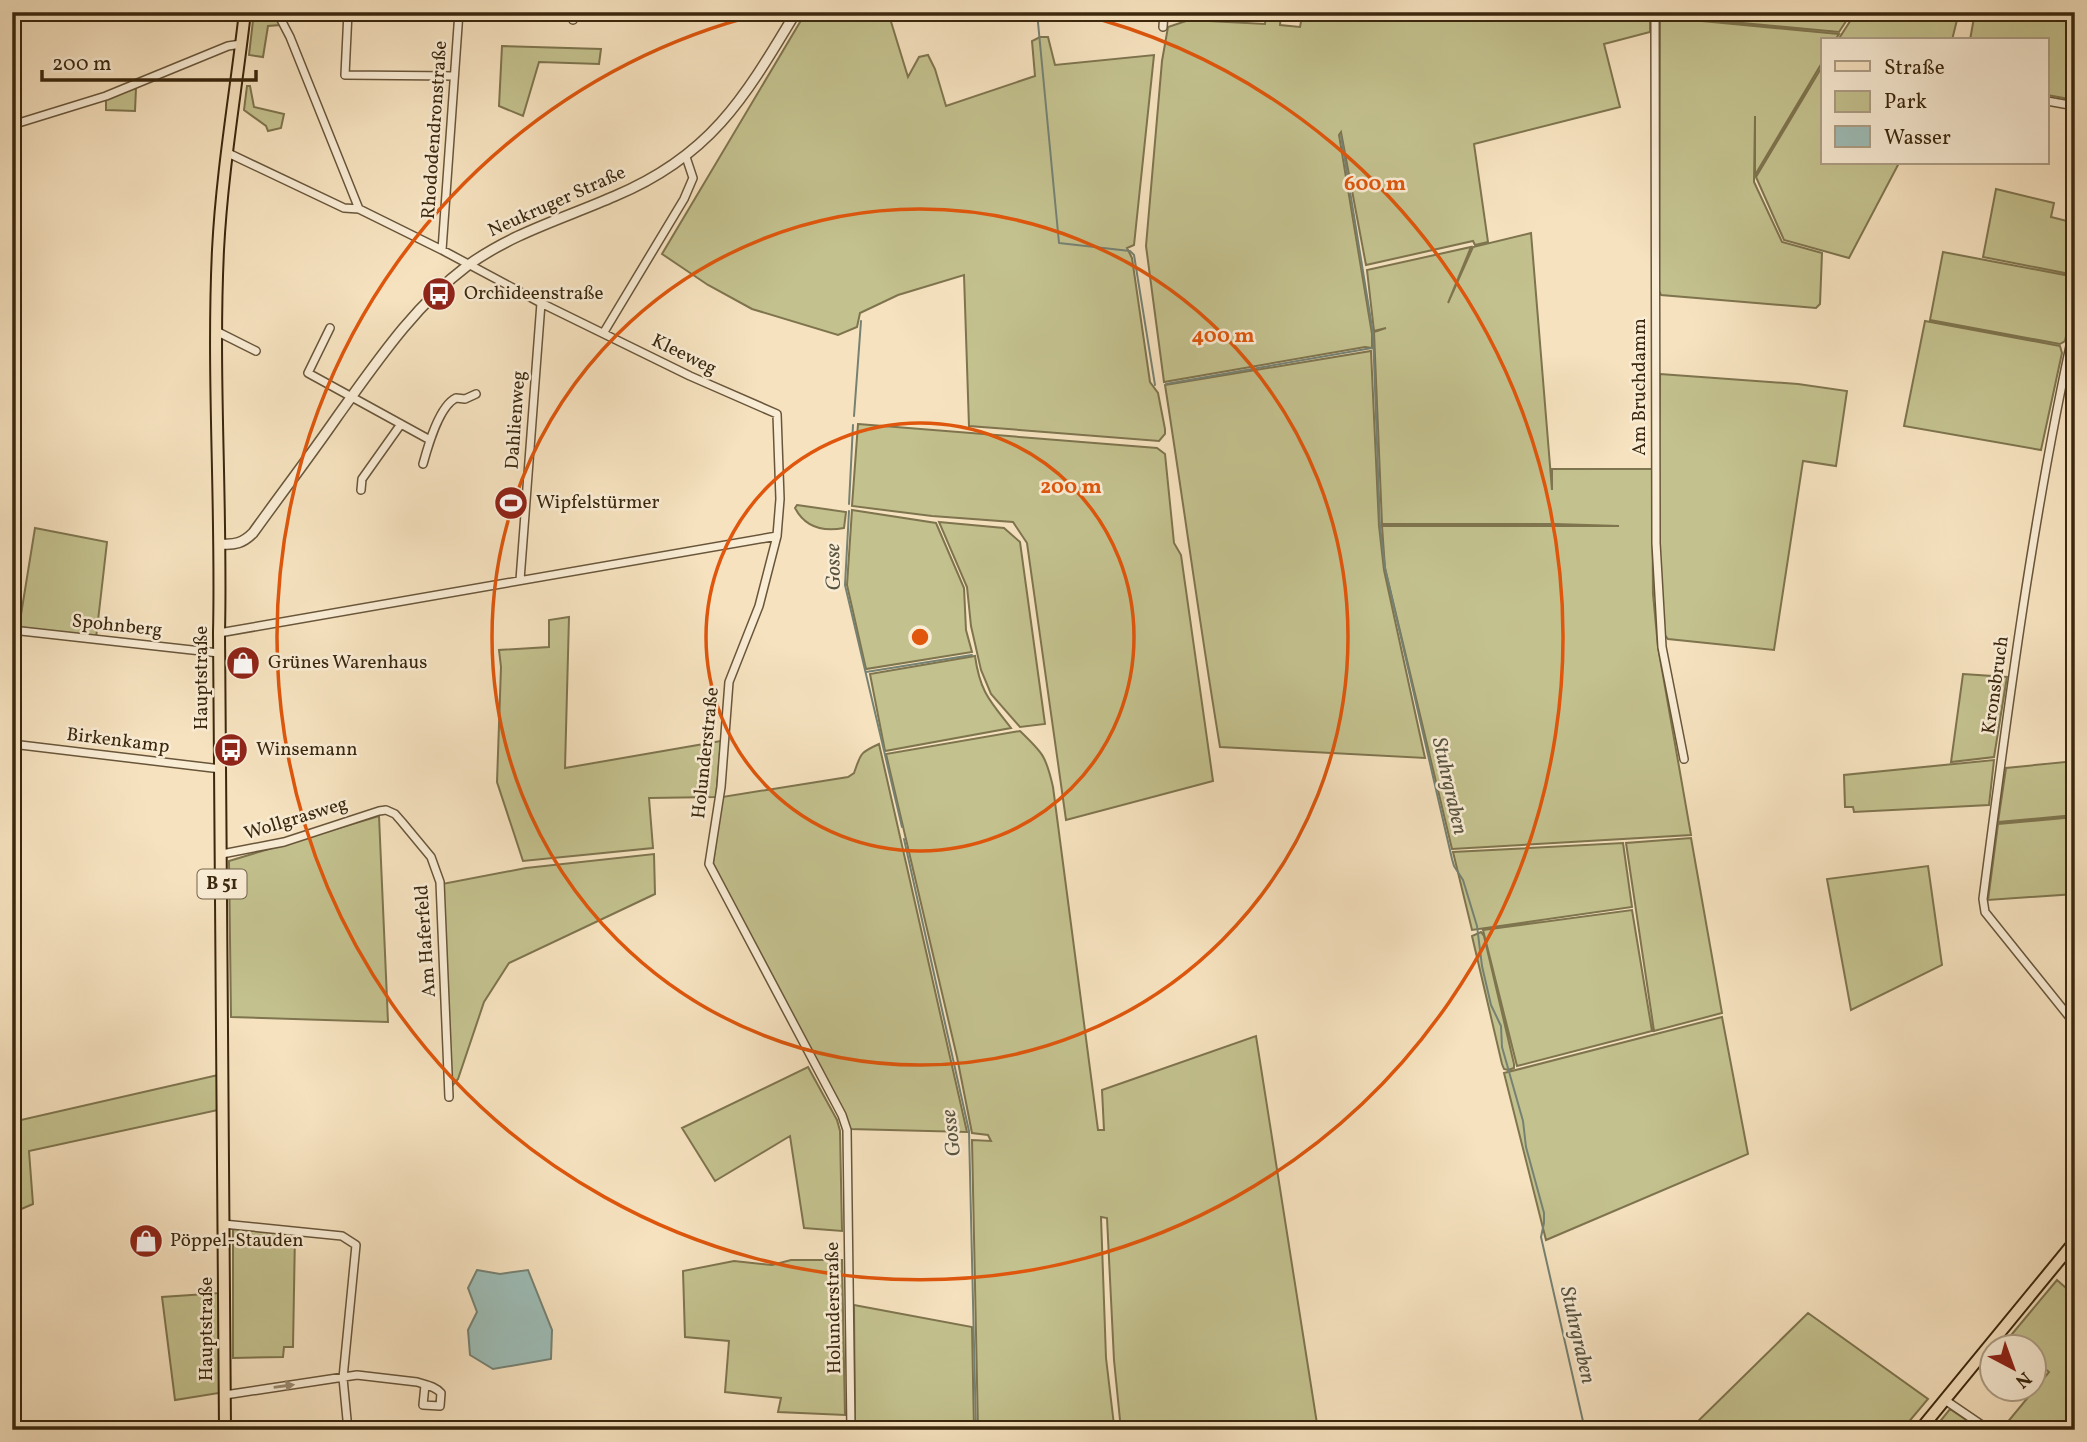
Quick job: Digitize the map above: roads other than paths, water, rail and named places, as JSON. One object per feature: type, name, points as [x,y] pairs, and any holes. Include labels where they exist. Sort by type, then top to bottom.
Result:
[{"type":"main road","name":"Hauptstraße","points":[[225,1430],[218,249],[245,12]]},
{"type":"main road","points":[[1920,1430],[2075,1241]]},
{"type":"street","points":[[277,12],[359,209],[469,264]]},
{"type":"street","points":[[348,12],[345,75],[454,76]]},
{"type":"street","name":"Rhododendronstraße","points":[[442,250],[459,12]]},
{"type":"street","name":"Neukruger Straße","points":[[221,544],[234,545],[246,540],[253,533],[399,333],[424,305],[469,264],[511,238],[652,179],[686,157],[715,132],[738,105],[796,12]]},
{"type":"street","points":[[1163,27],[1164,12]]},
{"type":"street","name":"Am Bruchdamm","points":[[1655,12],[1656,544],[1662,647],[1684,759]]},
{"type":"street","points":[[12,125],[106,96],[228,46],[241,44]]},
{"type":"street","points":[[2048,102],[2075,106]]},
{"type":"street","points":[[228,153],[344,208],[354,211],[359,209]]},
{"type":"street","points":[[604,332],[684,199],[693,177],[686,157]]},
{"type":"street","name":"Kleeweg","points":[[469,264],[541,303],[690,376],[777,414],[780,499],[777,537]]},
{"type":"street","name":"Dahlienweg","points":[[520,580],[541,303]]},
{"type":"street","name":"Kronsbruch","points":[[2075,323],[2054,420],[2011,690],[1983,899],[1985,912],[2075,1024]]},
{"type":"street","points":[[330,328],[308,373],[430,440]]},
{"type":"street","points":[[218,332],[256,351]]},
{"type":"street","points":[[423,464],[430,440],[452,400],[465,399],[476,394]]},
{"type":"street","points":[[361,490],[362,479],[401,424]]},
{"type":"street","points":[[219,633],[777,537]]},
{"type":"street","name":"Holunderstraße","points":[[777,537],[759,606],[729,682],[721,787],[709,864],[842,1115],[847,1130],[851,1430]]},
{"type":"street","name":"Spohnberg","points":[[12,630],[219,653]]},
{"type":"street","name":"Birkenkamp","points":[[12,744],[220,769]]},
{"type":"street","name":"Am Haferfeld","points":[[379,811],[386,810],[402,821],[431,857],[439,883],[448,1028],[449,1097]]},
{"type":"street","name":"Wollgrasweg","points":[[222,855],[284,842],[379,811]]},
{"type":"street","points":[[223,1224],[341,1236],[356,1244],[343,1378],[348,1430]]},
{"type":"street","points":[[225,1395],[357,1376],[425,1385]]},
{"type":"street","points":[[1945,1400],[1989,1430]]},
{"type":"water","points":[[477,1270],[500,1274],[528,1270],[552,1330],[551,1359],[493,1369],[470,1355],[468,1330],[477,1312],[468,1288]]},
{"type":"waterway","points":[[1037,12],[1059,243],[1130,251],[1134,255],[1155,385]]},
{"type":"waterway","name":"Stuhrgraben","points":[[1341,136],[1373,333],[1380,526],[1385,568],[1452,859],[1463,880],[1477,926],[1491,1005],[1501,1026],[1502,1047],[1523,1121],[1526,1147],[1544,1213],[1541,1237],[1585,1430]]},
{"type":"waterway","name":"Gosse","points":[[854,416],[861,321]]},
{"type":"waterway","points":[[1166,384],[1372,348]]},
{"type":"waterway","name":"Gosse","points":[[849,504],[853,425]]},
{"type":"waterway","name":"Gosse","points":[[849,511],[845,585],[902,827]]},
{"type":"waterway","points":[[866,672],[972,655]]},
{"type":"waterway","name":"Gosse","points":[[904,839],[969,1131],[976,1430]]},
{"type":"place","name":"Orchideenstraße","points":[[439,294]]},
{"type":"place","name":"Wipfelstürmer","points":[[511,503]]},
{"type":"place","name":"Grünes Warenhaus","points":[[243,663]]},
{"type":"place","name":"Winsemann","points":[[231,750]]},
{"type":"place","name":"Pöppel-Stauden","points":[[146,1241]]}]
